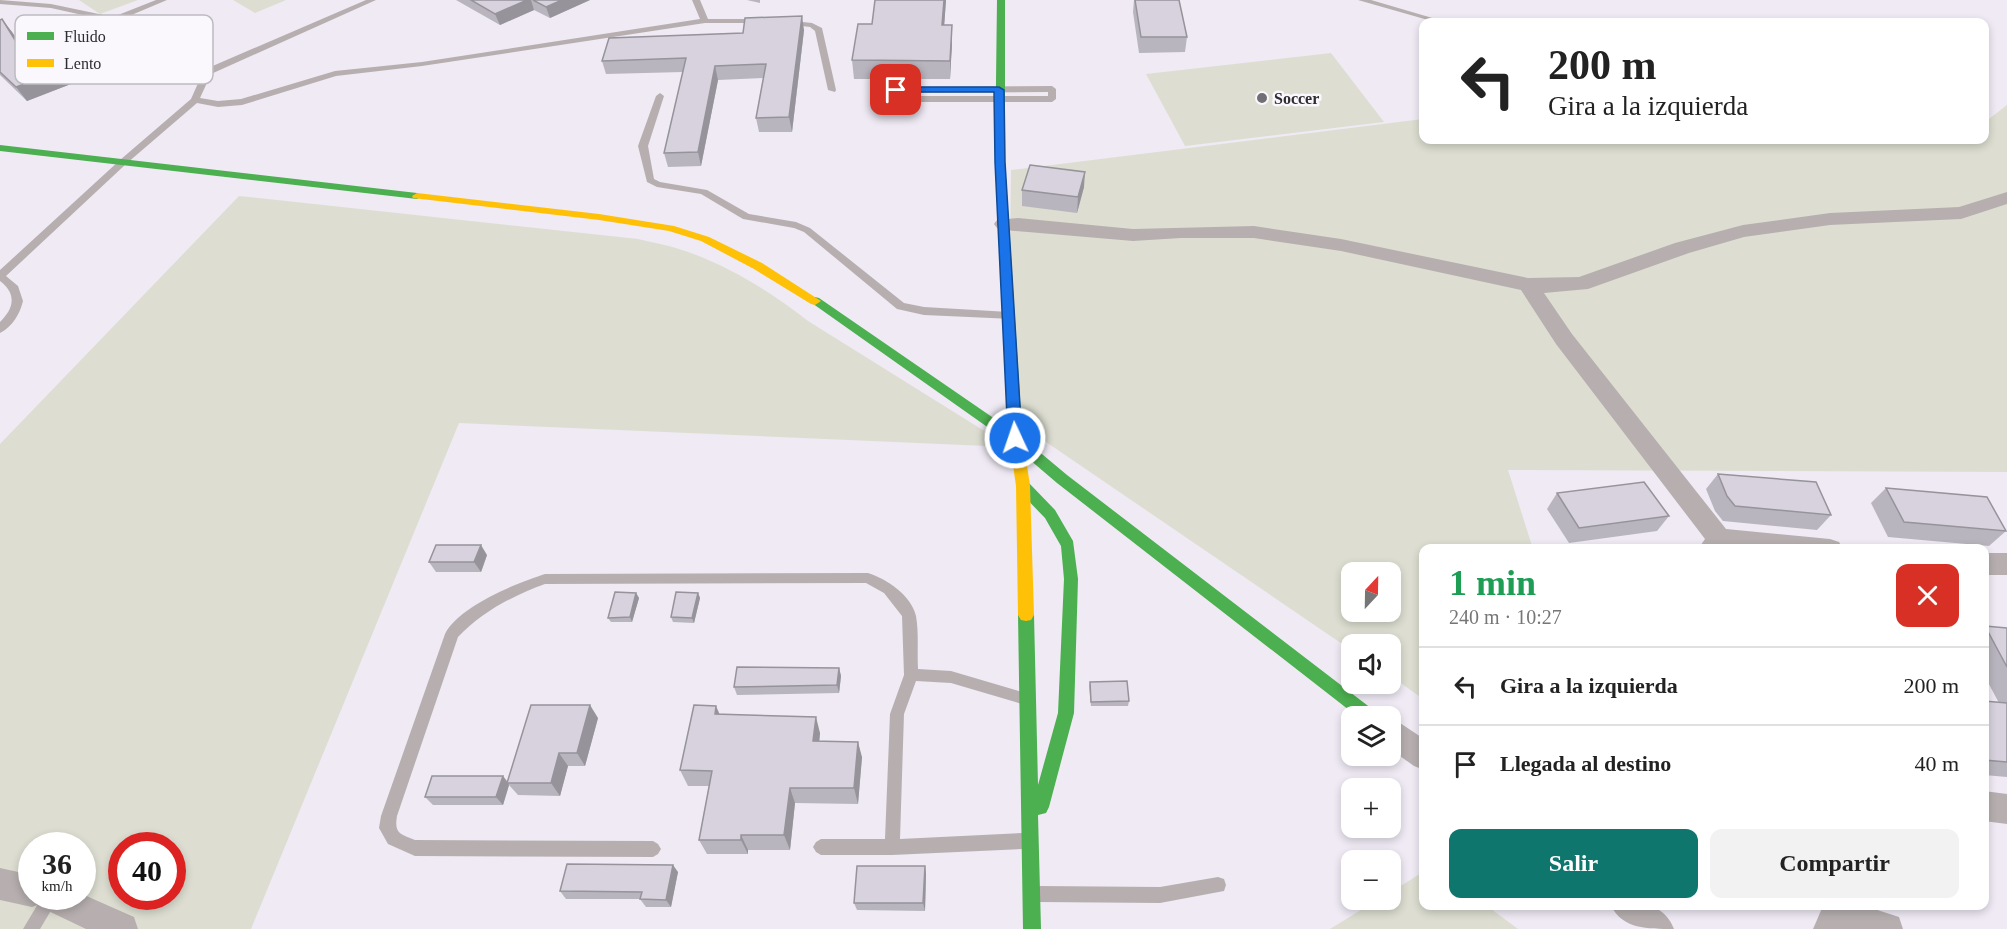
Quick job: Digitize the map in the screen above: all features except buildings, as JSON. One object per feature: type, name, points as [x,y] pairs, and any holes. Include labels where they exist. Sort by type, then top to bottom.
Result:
[{"type":"street","points":[[1001,0],[1000,162],[1015,438],[1023,486],[1032,929]]},
{"type":"street","points":[[0,148],[598,217],[670,228],[705,239],[758,266],[821,306],[1015,438],[1062,479],[1356,706]]},
{"type":"street","points":[[1004,224],[1133,235],[1181,232],[1254,232],[1341,245],[1528,285],[1551,286],[1581,284],[1682,248],[1743,231],[1830,219],[1961,213],[2007,198]]},
{"type":"street","points":[[1528,285],[1564,339],[1714,544]]},
{"type":"street","points":[[1023,486],[1050,514],[1068,545],[1071,579],[1066,713],[1031,841]]},
{"type":"street","points":[[1722,544],[1750,540],[1786,544]]},
{"type":"street","points":[[1989,564],[2007,564]]},
{"type":"street","points":[[1401,740],[1419,752]]},
{"type":"street","points":[[1989,807],[2007,809]]},
{"type":"street","points":[[0,884],[18,888]]},
{"type":"street","points":[[80,910],[122,929]]},
{"type":"street","points":[[1632,910],[1658,929]]},
{"type":"street","points":[[1833,916],[1887,929]]},
{"type":"lane","points":[[126,15],[163,0]]},
{"type":"lane","points":[[213,69],[372,0]]},
{"type":"lane","points":[[696,0],[705,21]]},
{"type":"lane","points":[[1362,0],[1427,18]]},
{"type":"lane","points":[[0,2],[53,3],[95,15]]},
{"type":"lane","points":[[195,100],[218,104],[242,102],[327,75],[422,64],[705,21],[799,22],[819,30],[832,90]]},
{"type":"lane","points":[[0,328],[17,304],[18,294],[14,285],[0,276],[123,162],[195,100],[202,84]]},
{"type":"lane","points":[[936,94],[999,94],[1052,99],[1052,89],[999,94]]},
{"type":"lane","points":[[660,96],[644,146],[650,180],[657,184],[704,192],[746,218],[796,225],[807,230],[901,306],[924,311],[1010,316]]},
{"type":"lane","points":[[653,849],[415,848],[402,845],[393,839],[387,828],[389,816],[452,634],[471,615],[529,584],[545,579],[868,578],[890,589],[906,607],[909,616],[911,675],[897,714],[892,847]]},
{"type":"lane","points":[[911,675],[951,677],[1026,699]]},
{"type":"lane","points":[[821,847],[892,847],[1031,841]]},
{"type":"lane","points":[[1032,894],[1160,895],[1218,885]]},
{"type":"lane","points":[[31,929],[43,910]]},
{"type":"shaded area","points":[[79,0],[138,0],[100,14]]},
{"type":"shaded area","points":[[233,0],[286,0],[255,13]]},
{"type":"shaded area","name":"Soccer","points":[[1331,53],[1384,122],[1185,146],[1146,74]]},
{"type":"shaded area","points":[[2007,105],[2007,472],[1508,470],[1531,544],[1419,544],[1419,696],[1401,683],[1401,634],[1341,634],[1341,643],[1008,416],[1011,170],[1419,119],[1419,144],[1989,144],[1989,119]]},
{"type":"shaded area","points":[[239,196],[638,239],[682,250],[720,265],[751,282],[808,321],[1010,447],[459,423],[251,929],[0,929],[0,444]]},
{"type":"shaded area","points":[[1419,874],[1419,910],[1492,910],[1518,929],[1330,929],[1361,910],[1401,910],[1401,886]]},
{"type":"traffic: fast","points":[[1001,0],[1000,162],[1015,430]]},
{"type":"traffic: fast","points":[[0,148],[417,196]]},
{"type":"traffic: fast","points":[[815,301],[1015,439],[1062,479],[1356,706]]},
{"type":"traffic: fast","points":[[1023,486],[1050,514],[1068,545],[1071,579],[1066,713],[1040,807]]},
{"type":"traffic: fast","points":[[1026,615],[1032,929]]},
{"type":"traffic: slow","points":[[417,196],[599,217],[670,228],[705,239],[758,266],[815,301]]},
{"type":"traffic: slow","points":[[1015,430],[1023,486],[1026,615]]},
{"type":"place","name":"Soccer","points":[[1262,98]]},
{"type":"route","points":[[896,90],[999,90],[1000,162],[1015,438]]}]
